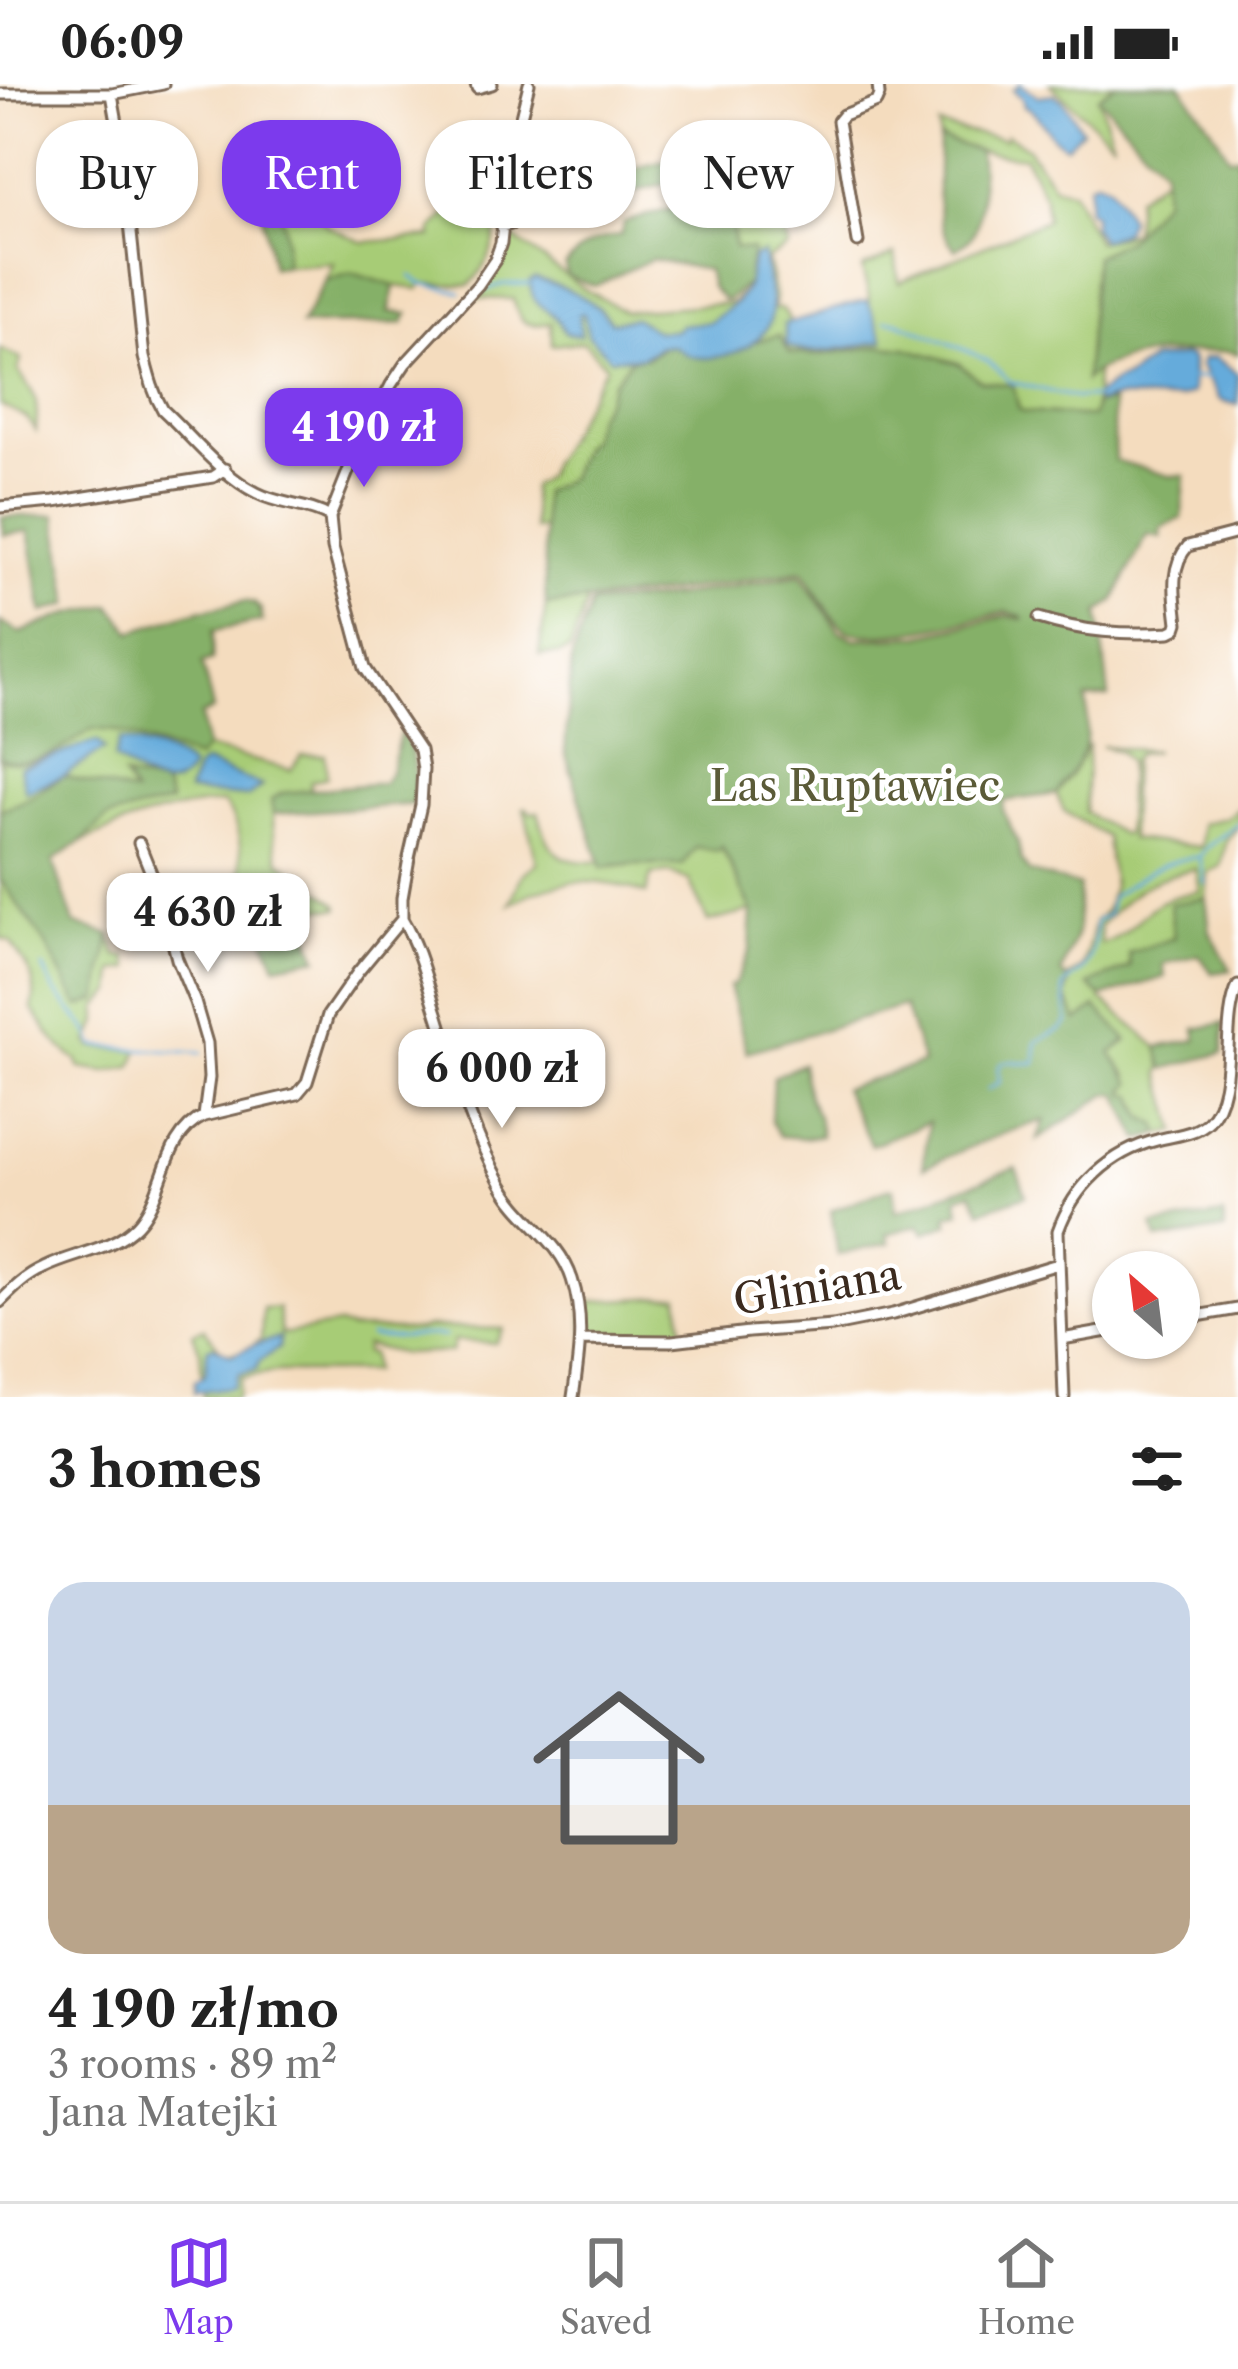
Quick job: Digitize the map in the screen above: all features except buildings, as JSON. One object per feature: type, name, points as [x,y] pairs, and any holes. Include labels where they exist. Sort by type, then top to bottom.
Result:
[{"type":"street","points":[[0,94],[112,94],[164,84]]},
{"type":"street","points":[[476,84],[477,88],[492,84]]},
{"type":"street","points":[[520,120],[529,84]]},
{"type":"street","points":[[858,242],[838,121],[876,102],[878,84]]},
{"type":"street","points":[[112,94],[144,356],[163,410],[225,470],[258,494],[331,517]]},
{"type":"street","points":[[502,228],[492,266],[405,364],[380,403],[352,459],[331,517],[334,548],[364,668],[420,750],[421,805],[402,919],[427,980],[458,1081],[504,1189],[564,1258],[577,1298],[580,1340],[573,1397]]},
{"type":"street","points":[[0,507],[213,477],[225,470]]},
{"type":"street","points":[[1039,618],[1108,633],[1170,632],[1178,622],[1174,583],[1182,551],[1238,533]]},
{"type":"street","points":[[140,843],[207,1042],[204,1116]]},
{"type":"street","points":[[0,1302],[28,1276],[116,1240],[138,1224],[190,1123],[296,1094],[307,1082],[328,1016],[402,919]]},
{"type":"street","points":[[1064,1397],[1058,1231],[1066,1209],[1092,1176],[1131,1149],[1184,1135],[1212,1118],[1224,1086],[1230,1006],[1238,986]]},
{"type":"street","name":"Gliniana","points":[[580,1340],[672,1341],[833,1326],[893,1314],[1058,1264]]},
{"type":"street","points":[[1200,1315],[1238,1309]]},
{"type":"street","points":[[1062,1336],[1092,1332]]},
{"type":"green space","points":[[1050,84],[1115,84],[1098,97],[1113,142]]},
{"type":"green space","points":[[1115,84],[1180,84],[1229,157],[1238,156],[1238,354],[1192,352],[1133,358],[1085,380],[1095,256],[1128,239],[1163,199],[1163,169],[1098,97]]},
{"type":"green space","points":[[938,126],[1005,139],[1006,134],[1027,147],[1054,186],[1072,191],[1097,242],[1133,232],[1136,197],[1175,168],[1207,230],[1093,269],[1097,362],[1093,417],[1024,412],[1013,385],[980,381],[958,363],[880,346],[817,355],[790,353],[779,336],[712,353],[665,345],[648,357],[631,359],[613,382],[569,479],[542,492],[544,528],[534,529],[531,487],[547,474],[606,366],[584,342],[552,345],[551,323],[525,322],[513,299],[471,298],[499,264],[508,234],[586,290],[625,311],[733,303],[745,290],[751,250],[734,248],[733,228],[783,228],[788,247],[767,259],[774,308],[784,310],[791,324],[864,306],[870,301],[862,268],[895,254],[899,282],[1046,220],[1044,197],[1025,157],[939,138]]},
{"type":"green space","points":[[939,138],[979,151],[979,218],[972,236],[956,249],[948,240],[940,213]]},
{"type":"green space","points":[[660,162],[660,185],[636,192],[636,168]]},
{"type":"green space","points":[[660,212],[660,228],[733,228],[734,248],[752,250],[748,283],[723,300],[711,287],[707,270],[652,259],[595,286],[567,276],[565,265],[572,258],[590,244],[621,235],[623,228],[636,228],[636,219]]},
{"type":"green space","points":[[265,228],[332,228],[363,242],[432,237],[435,228],[496,228],[490,256],[470,285],[395,286],[389,312],[408,314],[403,323],[301,325],[334,263],[272,267]]},
{"type":"green space","points":[[265,228],[284,228],[285,266],[272,267]]},
{"type":"green space","points":[[352,273],[395,286],[389,312],[408,314],[403,323],[301,325],[326,280]]},
{"type":"green space","name":"Las Ruptawiec","points":[[779,335],[790,353],[817,355],[880,346],[958,363],[980,381],[1013,385],[1024,412],[1092,417],[1095,404],[1112,402],[1115,460],[1185,476],[1182,518],[1161,528],[1161,537],[1147,534],[1114,601],[1099,613],[1109,697],[1086,699],[1086,740],[1079,760],[1056,794],[1004,801],[1003,811],[1029,872],[1079,886],[1077,933],[1061,973],[1069,982],[1066,997],[1078,1021],[1096,1007],[1127,1040],[1111,1053],[1132,1083],[1126,1094],[1134,1095],[1143,1117],[1158,1125],[1160,1134],[1140,1140],[1118,1094],[1107,1094],[1037,1140],[1045,1120],[923,1168],[929,1122],[871,1145],[843,1089],[923,1063],[904,1006],[747,1052],[729,986],[734,985],[750,950],[752,911],[722,847],[719,851],[696,847],[682,865],[602,868],[565,752],[572,658],[591,604],[665,598],[801,575],[839,631],[855,639],[917,636],[1007,616],[1023,619],[1007,612],[895,633],[854,632],[841,626],[803,571],[665,593],[546,605],[542,492],[569,478],[613,382],[631,359],[648,357],[665,345],[712,353]]},
{"type":"green space","points":[[0,349],[21,359],[18,371],[36,405],[36,431],[27,418],[0,405]]},
{"type":"green space","points":[[56,515],[70,604],[43,612],[29,531],[4,535],[2,517]]},
{"type":"green space","points":[[242,601],[261,609],[262,621],[213,631],[212,660],[202,663],[213,710],[201,715],[206,748],[291,770],[301,755],[325,755],[327,777],[311,782],[310,790],[273,811],[274,830],[281,862],[339,908],[283,908],[237,916],[239,841],[223,803],[136,820],[54,856],[71,921],[90,939],[111,935],[117,956],[127,957],[130,969],[115,971],[113,992],[98,1007],[98,1023],[89,1042],[92,1047],[139,1050],[132,1067],[105,1072],[80,1068],[32,1008],[30,973],[10,941],[0,938],[0,622],[20,633],[63,616],[111,605],[131,632]]},
{"type":"green space","points":[[247,601],[258,607],[262,621],[213,631],[212,660],[202,663],[213,710],[201,715],[206,748],[197,759],[116,731],[92,729],[37,759],[0,758],[0,622],[20,633],[63,616],[111,605],[132,632],[188,613]]},
{"type":"green space","points":[[587,601],[570,650],[539,655],[546,605]]},
{"type":"green space","points":[[401,732],[412,758],[415,804],[273,814],[271,800],[282,793],[383,783]]},
{"type":"green space","points":[[1088,744],[1085,813],[1123,835],[1128,762],[1120,752],[1101,746],[1155,751],[1137,754],[1132,760],[1130,839],[1201,847],[1202,823],[1226,818],[1238,808],[1238,827],[1227,839],[1221,866],[1208,873],[1206,898],[1170,905],[1174,938],[1130,953],[1130,966],[1089,985],[1158,1047],[1177,1131],[1160,1134],[1158,1125],[1143,1117],[1139,1105],[1126,1095],[1128,1075],[1110,1053],[1127,1041],[1078,1021],[1066,997],[1066,979],[1082,968],[1095,921],[1105,912],[1113,886],[1106,837],[1064,811],[1056,794]],"holes":[[[1196,869],[1200,891],[1159,903],[1118,937],[1101,944],[1100,926],[1153,881]]]},
{"type":"green space","points":[[63,776],[134,794],[124,777],[164,785],[170,803],[107,818],[53,861],[74,924],[111,935],[98,1000],[79,1007],[45,943],[0,879],[0,810]]},
{"type":"green space","points":[[524,808],[538,812],[557,853],[600,862],[602,868],[721,846],[752,911],[708,922],[689,881],[670,873],[651,875],[646,894],[610,884],[577,882],[544,889],[510,904],[522,875],[537,863]]},
{"type":"green space","points":[[1206,898],[1210,932],[1231,970],[1212,973],[1199,955],[1163,964],[1165,977],[1102,997],[1088,985],[1130,967],[1129,953],[1174,938],[1170,904]]},
{"type":"green space","points":[[298,908],[318,957],[276,965],[254,913]]},
{"type":"green space","points":[[1224,1023],[1223,1053],[1163,1069],[1158,1047],[1197,1040],[1196,1029]]},
{"type":"green space","points":[[802,1064],[821,1135],[780,1136],[771,1122],[773,1077]]},
{"type":"green space","points":[[1016,1168],[1026,1195],[981,1211],[972,1192],[958,1197],[960,1212],[947,1216],[949,1224],[924,1233],[919,1225],[887,1234],[890,1243],[838,1255],[831,1211],[893,1188],[896,1212]]},
{"type":"green space","points":[[1223,1215],[1225,1230],[1157,1240],[1153,1226]]},
{"type":"green space","points":[[679,1296],[683,1335],[585,1333],[582,1302]]},
{"type":"green space","points":[[278,1308],[281,1334],[338,1325],[351,1329],[503,1329],[495,1343],[454,1341],[451,1352],[403,1354],[365,1345],[372,1372],[278,1372],[241,1378],[237,1397],[203,1397],[200,1352],[193,1333],[204,1328],[224,1354],[245,1351],[261,1339],[263,1309]]},
{"type":"water","points":[[1020,84],[1038,96],[1054,94],[1063,101],[1082,130],[1066,146],[1024,106],[1013,90]]},
{"type":"water","points":[[1096,180],[1109,185],[1129,219],[1124,231],[1101,241],[1093,227],[1093,214],[1087,210],[1089,184]]},
{"type":"water","points":[[763,253],[772,304],[769,323],[752,343],[714,358],[688,355],[672,345],[642,357],[611,358],[588,335],[584,314],[579,314],[581,335],[566,333],[537,303],[530,281],[535,278],[577,294],[611,322],[634,318],[657,331],[676,330],[680,325],[710,322],[737,302],[747,287],[753,257]]},
{"type":"water","points":[[868,301],[884,341],[821,351],[787,345],[784,324]]},
{"type":"water","points":[[1184,356],[1192,361],[1192,393],[1169,399],[1095,401],[1097,394],[1151,360]]},
{"type":"water","points":[[1215,357],[1238,374],[1238,405],[1220,400],[1200,366],[1202,359]]},
{"type":"water","points":[[120,740],[167,753],[191,768],[174,784],[155,783],[114,759]]},
{"type":"water","points":[[97,741],[105,749],[63,776],[26,792],[20,767]]},
{"type":"water","points":[[205,763],[262,786],[247,797],[188,792],[197,768]]},
{"type":"water","points":[[280,1338],[279,1348],[260,1361],[256,1370],[238,1374],[233,1387],[194,1392],[195,1380],[205,1373],[208,1348],[214,1346],[231,1355]]},
{"type":"waterway","points":[[411,276],[420,283],[461,292]]},
{"type":"waterway","points":[[478,292],[504,284],[529,284]]},
{"type":"waterway","points":[[885,321],[896,321],[970,352],[1011,382],[1077,398],[1098,397]]},
{"type":"waterway","points":[[1190,378],[1210,378]]},
{"type":"waterway","points":[[988,1089],[1000,1082],[1001,1063],[1036,1062],[1036,1042],[1068,1022],[1064,987],[1088,962],[1096,921],[1108,915],[1111,897],[1163,865],[1199,857],[1238,824]]},
{"type":"waterway","points":[[1200,858],[1205,884]]},
{"type":"waterway","points":[[43,967],[95,1046],[202,1053]]},
{"type":"waterway","points":[[370,1336],[445,1336]]}]
